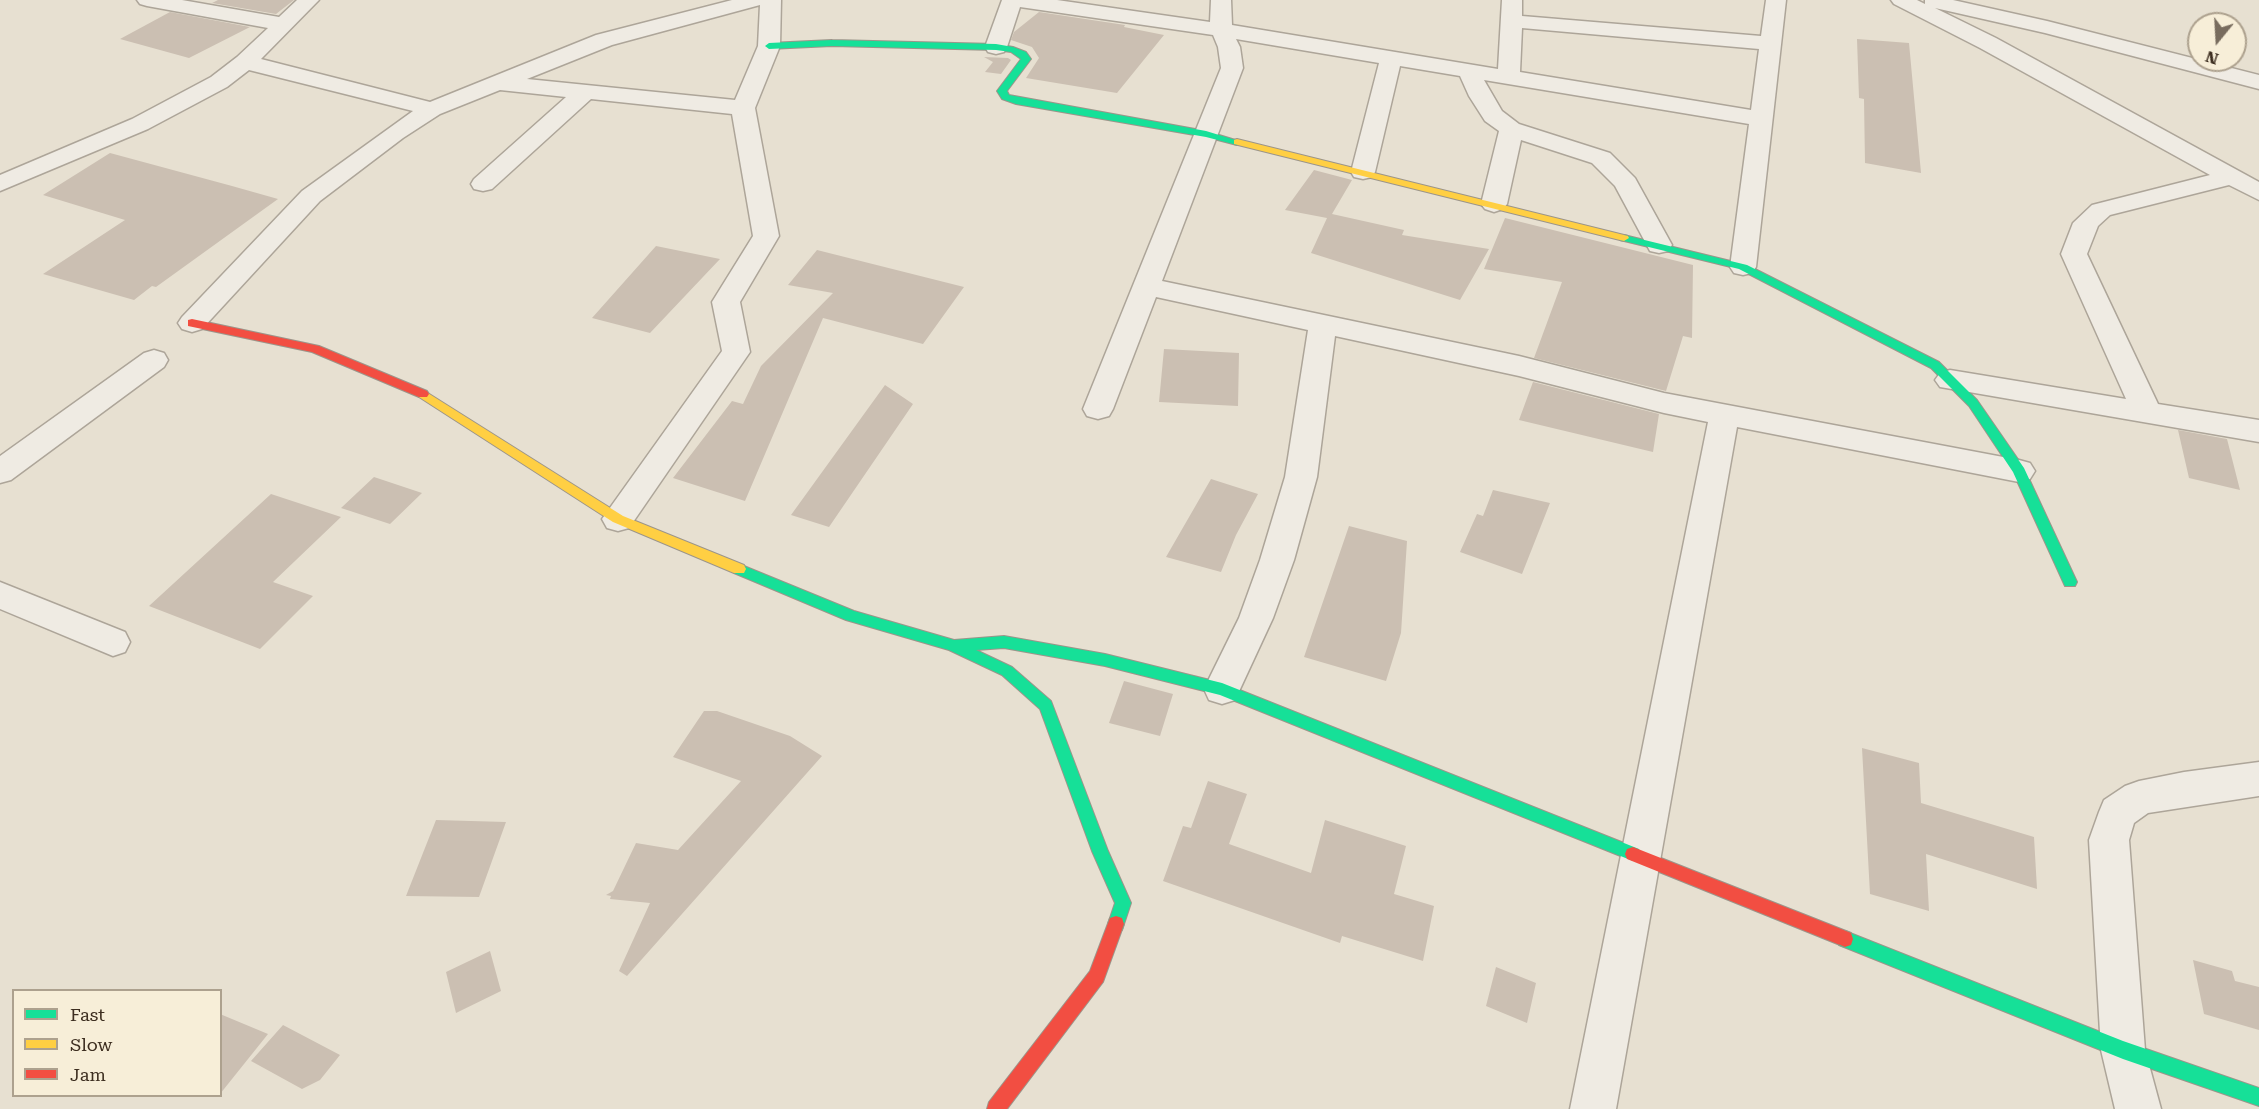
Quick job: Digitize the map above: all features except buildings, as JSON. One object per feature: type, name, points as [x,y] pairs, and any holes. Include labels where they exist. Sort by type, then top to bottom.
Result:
[{"type":"street","points":[[147,0],[282,24]]},
{"type":"street","points":[[0,184],[140,124],[219,82],[245,62],[309,0]]},
{"type":"street","points":[[192,323],[311,196],[395,133],[432,109],[494,82],[665,16],[756,0]]},
{"type":"street","points":[[618,519],[736,352],[726,302],[766,236],[743,108],[769,46],[771,0]]},
{"type":"street","points":[[996,47],[1013,0],[1221,30],[1762,119]]},
{"type":"street","points":[[1098,410],[1232,68],[1229,46],[1221,30],[1221,0]]},
{"type":"street","points":[[1743,267],[1776,0]]},
{"type":"street","points":[[1901,0],[1988,43],[2259,192]]},
{"type":"street","points":[[1924,0],[2047,27],[2259,82]]},
{"type":"street","points":[[1509,77],[1512,10],[1771,43]]},
{"type":"street","points":[[769,46],[832,44],[996,47],[1013,50],[1023,54],[1026,59],[1002,91],[1005,97],[1016,101],[1206,134],[1743,267],[1935,365],[1973,403],[2019,471],[2070,582]]},
{"type":"street","points":[[1363,172],[1391,58]]},
{"type":"street","points":[[245,62],[432,109]]},
{"type":"street","points":[[1469,71],[1480,96],[1493,116],[1511,129],[1601,158],[1626,183],[1659,245]]},
{"type":"street","points":[[494,82],[743,108]]},
{"type":"street","points":[[483,184],[585,92]]},
{"type":"street","points":[[1494,204],[1511,129]]},
{"type":"street","points":[[2147,412],[2074,254],[2086,223],[2101,210],[2232,177]]},
{"type":"street","points":[[1145,286],[1519,366],[1664,403],[2019,471]]},
{"type":"street","points":[[192,323],[315,349],[429,397],[618,519],[851,616],[953,645],[1007,671],[1046,705],[1100,851],[1123,903],[1097,976],[996,1109]]},
{"type":"street","points":[[1222,689],[1256,618],[1277,560],[1301,477],[1323,323]]},
{"type":"street","points":[[0,472],[154,360]]},
{"type":"street","points":[[1950,380],[2259,431]]},
{"type":"street","points":[[1593,1109],[1724,414]]},
{"type":"street","points":[[0,595],[113,642]]},
{"type":"street","points":[[953,645],[1004,642],[1105,660],[1222,689],[2123,1050],[2259,1097]]},
{"type":"street","points":[[2138,1109],[2123,1050],[2109,840],[2118,812],[2139,798],[2184,789],[2259,779]]},
{"type":"traffic: fast","points":[[769,46],[832,43],[996,47],[1013,50],[1023,54],[1026,59],[1002,91],[1005,97],[1016,101],[1206,134],[1237,142]]},
{"type":"traffic: fast","points":[[1624,238],[1743,267],[1935,365],[1973,403],[2019,471],[2070,582]]},
{"type":"traffic: fast","points":[[739,569],[851,616],[953,645],[1007,671],[1046,705],[1100,851],[1123,903],[1116,924]]},
{"type":"traffic: fast","points":[[955,645],[1004,642],[1105,660],[1222,689],[1633,854]]},
{"type":"traffic: fast","points":[[1845,939],[2123,1050],[2259,1097]]},
{"type":"traffic: slow","points":[[1237,142],[1624,238]]},
{"type":"traffic: slow","points":[[423,394],[618,519],[739,569]]},
{"type":"traffic: jam","points":[[192,323],[315,349],[423,394]]},
{"type":"traffic: jam","points":[[1633,854],[1845,939]]},
{"type":"traffic: jam","points":[[996,1109],[1097,976],[1116,924]]}]
